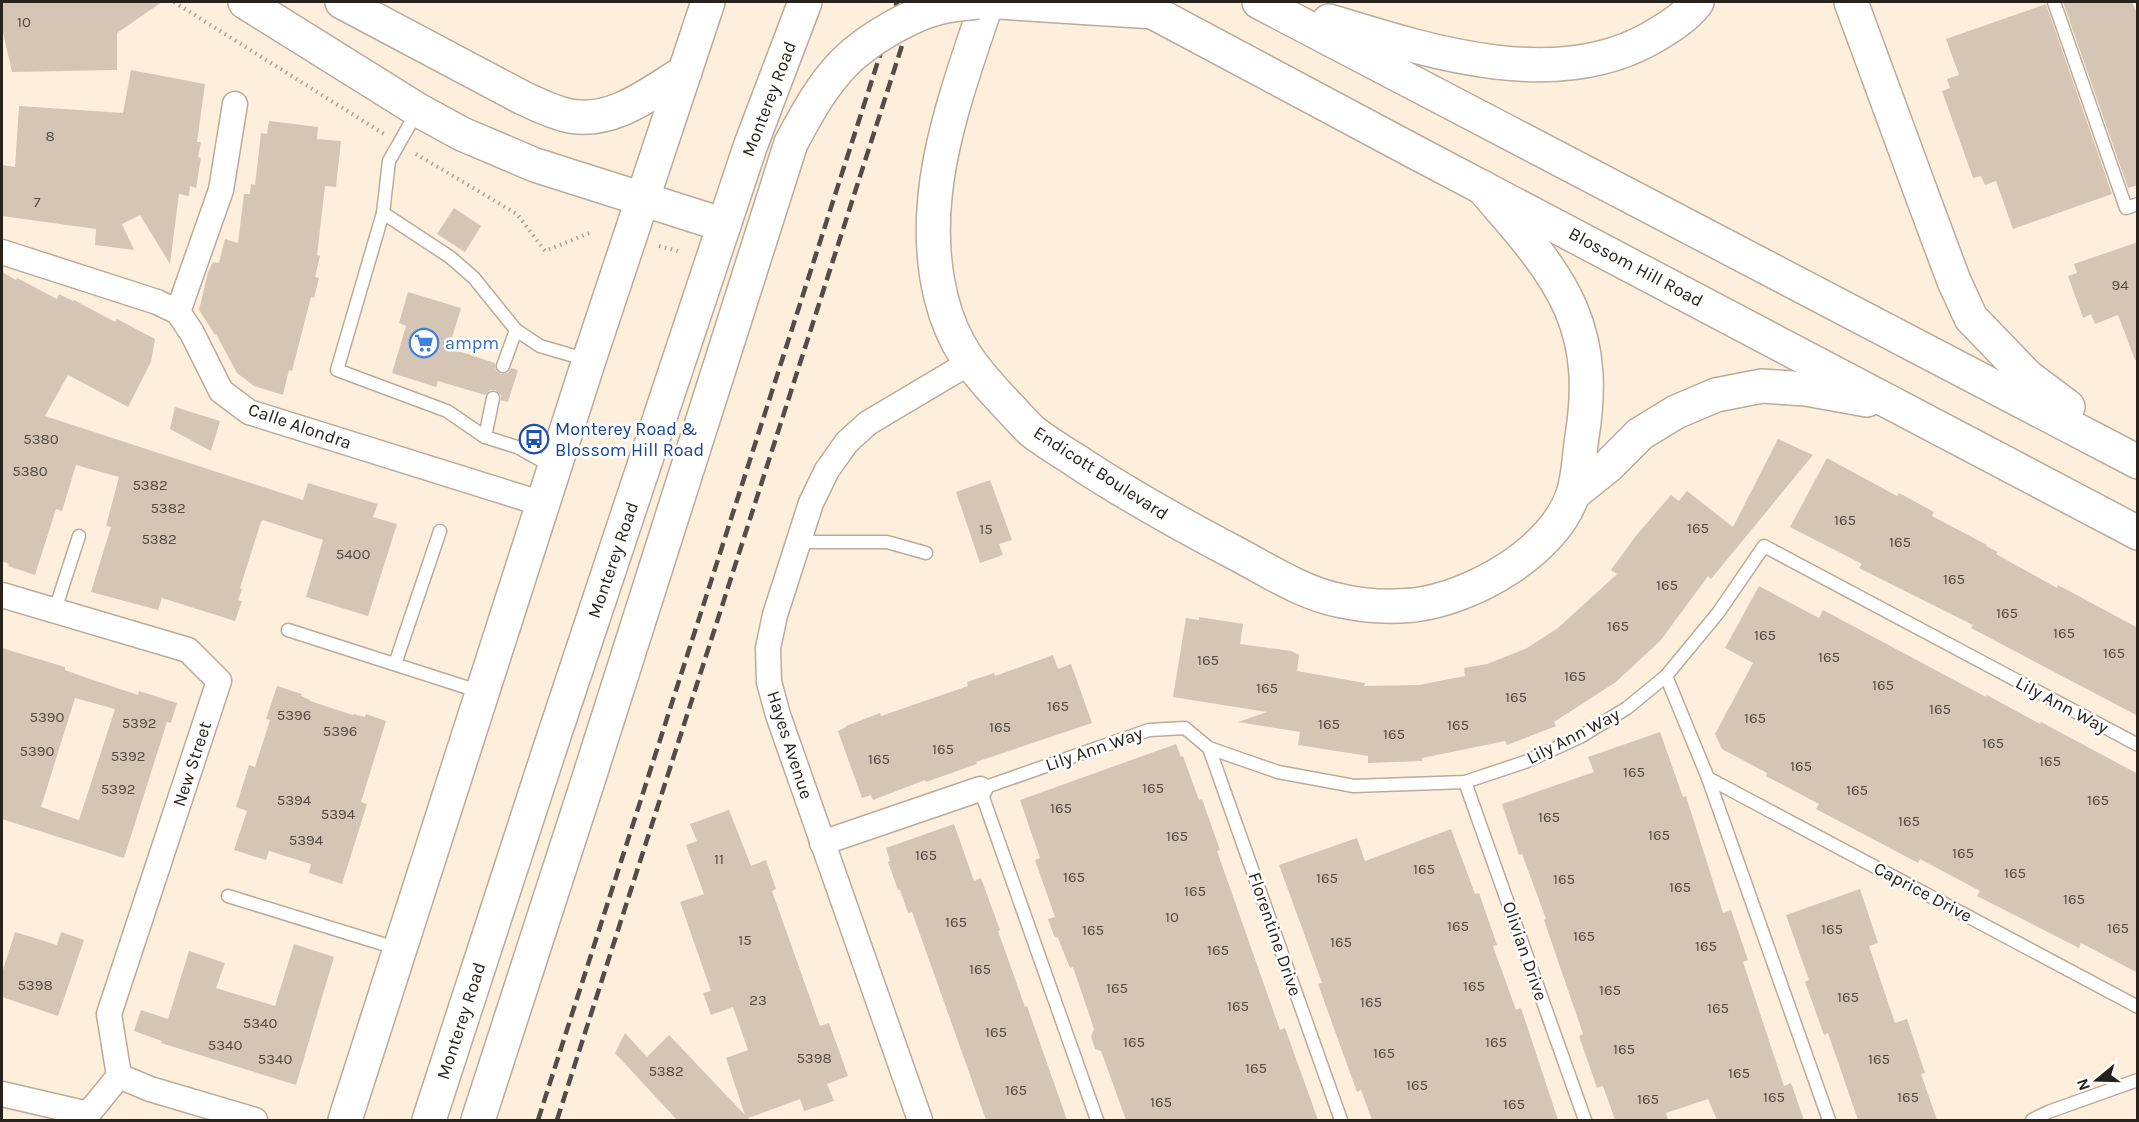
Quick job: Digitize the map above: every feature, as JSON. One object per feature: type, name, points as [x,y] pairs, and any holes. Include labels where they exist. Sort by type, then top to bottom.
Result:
[{"type":"main road","points":[[245,2],[418,110],[498,151],[724,225]]},
{"type":"main road","points":[[342,2],[523,98],[551,111],[572,117],[593,118],[610,114],[625,108],[685,72]]},
{"type":"main road","points":[[345,1120],[589,360],[708,2]]},
{"type":"main road","name":"Monterey Road","points":[[429,1120],[750,147],[805,2]]},
{"type":"main road","points":[[478,1120],[791,143],[830,80],[846,60],[904,20],[944,6],[978,2]]},
{"type":"main road","name":"Endicott Boulevard","points":[[987,2],[967,63],[938,169],[932,221],[934,264],[941,299],[956,340],[969,363],[1032,431],[1118,489],[1302,589],[1343,601],[1414,605],[1451,597],[1483,583],[1510,568],[1538,545],[1559,520],[1573,494]]},
{"type":"main road","points":[[999,2],[1074,8],[1144,7]]},
{"type":"main road","points":[[1261,2],[1442,54],[1560,65],[1616,55],[1673,25],[1697,2]]},
{"type":"main road","points":[[1261,2],[2138,462]]},
{"type":"main road","points":[[1851,2],[1954,281],[1971,318],[2028,377],[2071,410],[2097,441]]},
{"type":"main road","name":"Blossom Hill Road","points":[[1144,7],[2138,533]]},
{"type":"main road","points":[[1482,187],[1535,250],[1572,311],[1578,329],[1588,384],[1573,494]]},
{"type":"main road","points":[[1573,494],[1608,466],[1640,434],[1676,412],[1716,395],[1762,386],[1806,389],[1898,405]]},
{"type":"street","points":[[2,252],[157,302],[178,312],[221,190],[235,104]]},
{"type":"street","name":"Calle Alondra","points":[[178,312],[192,333],[221,391],[249,412],[543,504]]},
{"type":"street","name":"Hayes Avenue","points":[[919,1120],[822,843],[769,682],[768,648],[775,615],[798,542],[811,503],[827,470],[847,442],[868,423],[893,406],[938,383],[969,363]]},
{"type":"street","name":"New Street","points":[[2,595],[188,650],[219,681],[109,1014],[119,1076]]},
{"type":"street","name":"Lily Ann Way","points":[[822,843],[980,789]]},
{"type":"street","points":[[2,1094],[87,1118],[119,1076],[150,1089],[255,1120]]},
{"type":"lane","points":[[2054,2],[2126,208],[2138,204]]},
{"type":"lane","points":[[418,110],[389,161],[383,213],[337,370],[447,411],[485,437],[517,447],[555,468]]},
{"type":"lane","points":[[383,213],[450,257],[474,278],[516,330],[540,346],[589,360]]},
{"type":"lane","points":[[503,366],[516,330]]},
{"type":"lane","points":[[485,437],[494,398]]},
{"type":"lane","points":[[395,664],[440,531]]},
{"type":"lane","points":[[55,610],[78,536]]},
{"type":"lane","points":[[798,542],[887,542],[926,553]]},
{"type":"lane","name":"Lily Ann Way","points":[[980,789],[1149,730],[1185,728],[1209,748],[1278,772],[1354,786],[1465,782],[1525,762],[1580,737],[1627,708],[1666,676],[1718,613],[1764,546],[2138,745]]},
{"type":"lane","points":[[288,630],[482,692]]},
{"type":"lane","points":[[1666,676],[1708,778],[1829,1120]]},
{"type":"lane","name":"Florentine Drive","points":[[1209,748],[1341,1120]]},
{"type":"lane","name":"Caprice Drive","points":[[1708,778],[2138,1007]]},
{"type":"lane","name":"Olivian Drive","points":[[1465,782],[1585,1120]]},
{"type":"lane","points":[[980,789],[1097,1120]]},
{"type":"lane","points":[[228,896],[400,950]]},
{"type":"lane","points":[[2032,1120],[2048,1112],[2138,1080]]},
{"type":"path","points":[[174,2],[398,143],[517,214],[545,251],[589,233]]},
{"type":"path","points":[[659,246],[681,252]]},
{"type":"building","points":[[2,2],[162,2],[117,33],[117,70],[12,72],[2,28]]},
{"type":"building","points":[[2063,2],[2132,2],[2138,16],[2138,185],[2128,188]]},
{"type":"building","points":[[2046,4],[2112,194],[2013,229],[1996,181],[1985,185],[1981,176],[1973,178],[1942,91],[1950,88],[1947,79],[1959,75],[1946,39]]},
{"type":"building","points":[[131,70],[205,84],[197,142],[201,142],[198,157],[201,158],[196,188],[190,186],[189,196],[179,194],[170,264],[140,215],[122,224],[134,250],[95,245],[96,229],[2,216],[2,165],[15,167],[19,106],[123,113]]},
{"type":"building","points":[[269,121],[318,127],[317,139],[341,141],[336,187],[325,186],[317,255],[320,256],[315,277],[319,278],[314,298],[311,297],[292,371],[289,370],[283,395],[254,386],[237,373],[216,334],[199,310],[208,272],[213,262],[219,263],[225,239],[238,243],[244,194],[250,194],[251,184],[255,185],[261,133],[267,134]]},
{"type":"building","points":[[454,208],[481,226],[465,252],[437,234]]},
{"type":"building","points":[[2138,242],[2138,360],[2135,360],[2118,315],[2095,324],[2091,314],[2083,318],[2068,276],[2077,273],[2074,264]]},
{"type":"building","points":[[2,272],[57,299],[59,294],[74,300],[115,322],[117,319],[155,339],[151,362],[128,407],[68,375],[45,416],[303,500],[308,483],[378,504],[373,517],[397,524],[368,616],[306,597],[323,540],[263,520],[240,588],[242,589],[238,600],[242,601],[235,621],[162,598],[158,610],[91,592],[111,527],[106,526],[119,477],[76,465],[62,511],[56,509],[35,575],[8,566],[9,564],[2,561]]},
{"type":"building","points":[[408,292],[461,308],[449,348],[495,363],[496,371],[501,374],[508,373],[511,368],[518,370],[508,402],[501,400],[501,395],[495,390],[490,390],[485,395],[438,381],[436,387],[392,373],[406,326],[399,323]]},
{"type":"building","points":[[175,407],[220,421],[211,451],[170,429]]},
{"type":"building","points":[[1778,439],[1813,455],[1711,579],[1708,576],[1661,640],[1616,682],[1554,722],[1556,726],[1507,745],[1505,741],[1422,758],[1422,761],[1368,763],[1368,756],[1298,745],[1300,732],[1238,722],[1267,712],[1173,697],[1186,618],[1199,620],[1199,617],[1243,624],[1240,644],[1291,651],[1299,655],[1297,671],[1365,683],[1364,686],[1419,685],[1465,676],[1464,668],[1487,664],[1527,648],[1558,628],[1617,574],[1611,570],[1635,537],[1671,495],[1679,501],[1687,491],[1733,527]]},
{"type":"building","points":[[1827,458],[1897,496],[1899,493],[1934,512],[1932,516],[1987,545],[1998,552],[1996,554],[2057,588],[2058,585],[2138,628],[2138,716],[1971,628],[1973,625],[1859,568],[1862,564],[1790,527]]},
{"type":"building","points":[[990,480],[1012,540],[999,544],[1003,555],[980,563],[956,492]]},
{"type":"building","points":[[1759,586],[1819,618],[1823,610],[1986,697],[1987,695],[2040,724],[2041,722],[2138,774],[2138,973],[2081,943],[2079,948],[1977,896],[1980,891],[1920,859],[1918,863],[1816,809],[1819,804],[1722,749],[1715,734],[1753,663],[1725,648]]},
{"type":"building","points":[[2,648],[65,667],[65,670],[138,695],[139,691],[177,703],[171,723],[167,722],[124,858],[2,819]],"holes":[[[75,698],[115,709],[79,820],[41,807]]]},
{"type":"building","points":[[1053,655],[1058,669],[1071,664],[1092,723],[873,800],[871,795],[862,798],[838,731],[880,713],[881,716],[968,686],[967,682],[994,673],[995,676]]},
{"type":"building","points":[[277,686],[302,694],[301,696],[310,701],[353,715],[365,717],[366,714],[386,721],[361,802],[367,804],[342,884],[309,873],[311,864],[269,851],[266,860],[234,850],[247,811],[236,807],[249,765],[255,767],[270,720],[266,719]]},
{"type":"building","points":[[1660,732],[1683,797],[1686,796],[1723,913],[1731,910],[1748,960],[1743,962],[1784,1086],[1791,1083],[1804,1120],[1717,1120],[1708,1099],[1666,1113],[1668,1120],[1615,1120],[1603,1086],[1597,1088],[1579,1036],[1583,1034],[1544,920],[1546,919],[1522,854],[1519,855],[1502,804],[1594,772],[1588,757]]},
{"type":"building","points":[[1176,744],[1181,757],[1183,756],[1199,800],[1202,799],[1220,850],[1217,851],[1280,1030],[1285,1028],[1318,1120],[1126,1120],[1101,1051],[1095,1049],[1091,1036],[1094,1029],[1073,967],[1070,968],[1048,919],[1055,917],[1035,860],[1040,858],[1020,800]]},
{"type":"building","points":[[729,810],[751,866],[766,860],[776,889],[772,891],[820,1026],[829,1023],[848,1076],[827,1084],[834,1101],[804,1111],[800,1099],[748,1118],[750,1120],[677,1120],[615,1053],[625,1033],[647,1057],[669,1035],[745,1115],[726,1058],[748,1050],[733,1007],[711,1015],[703,993],[711,991],[680,902],[704,894],[686,845],[697,841],[690,824]]},
{"type":"building","points":[[954,824],[974,881],[981,878],[1067,1120],[986,1120],[912,912],[908,913],[900,890],[898,890],[888,862],[890,861],[886,848]]},
{"type":"building","points":[[1451,829],[1475,894],[1479,893],[1497,945],[1493,946],[1516,1010],[1521,1008],[1558,1120],[1372,1120],[1361,1090],[1357,1092],[1318,984],[1322,983],[1279,865],[1357,838],[1365,861]]},
{"type":"building","points":[[1860,889],[1878,943],[1869,946],[1895,1023],[1907,1019],[1925,1073],[1921,1074],[1937,1120],[1858,1120],[1828,1033],[1824,1035],[1805,982],[1809,980],[1786,915]]},
{"type":"building","points":[[15,932],[57,945],[61,932],[84,940],[58,1016],[2,997],[2,973]]},
{"type":"building","points":[[294,944],[334,957],[296,1085],[161,1043],[162,1041],[134,1031],[141,1010],[168,1019],[189,951],[225,963],[216,988],[275,1006]]},
{"type":"railway","points":[[538,1120],[897,2]]},
{"type":"railway","points":[[557,1120],[916,2]]},
{"type":"place","name":"ampm","points":[[424,343]]},
{"type":"place","name":"Monterey Road & Blossom Hill Road","points":[[534,439]]}]
